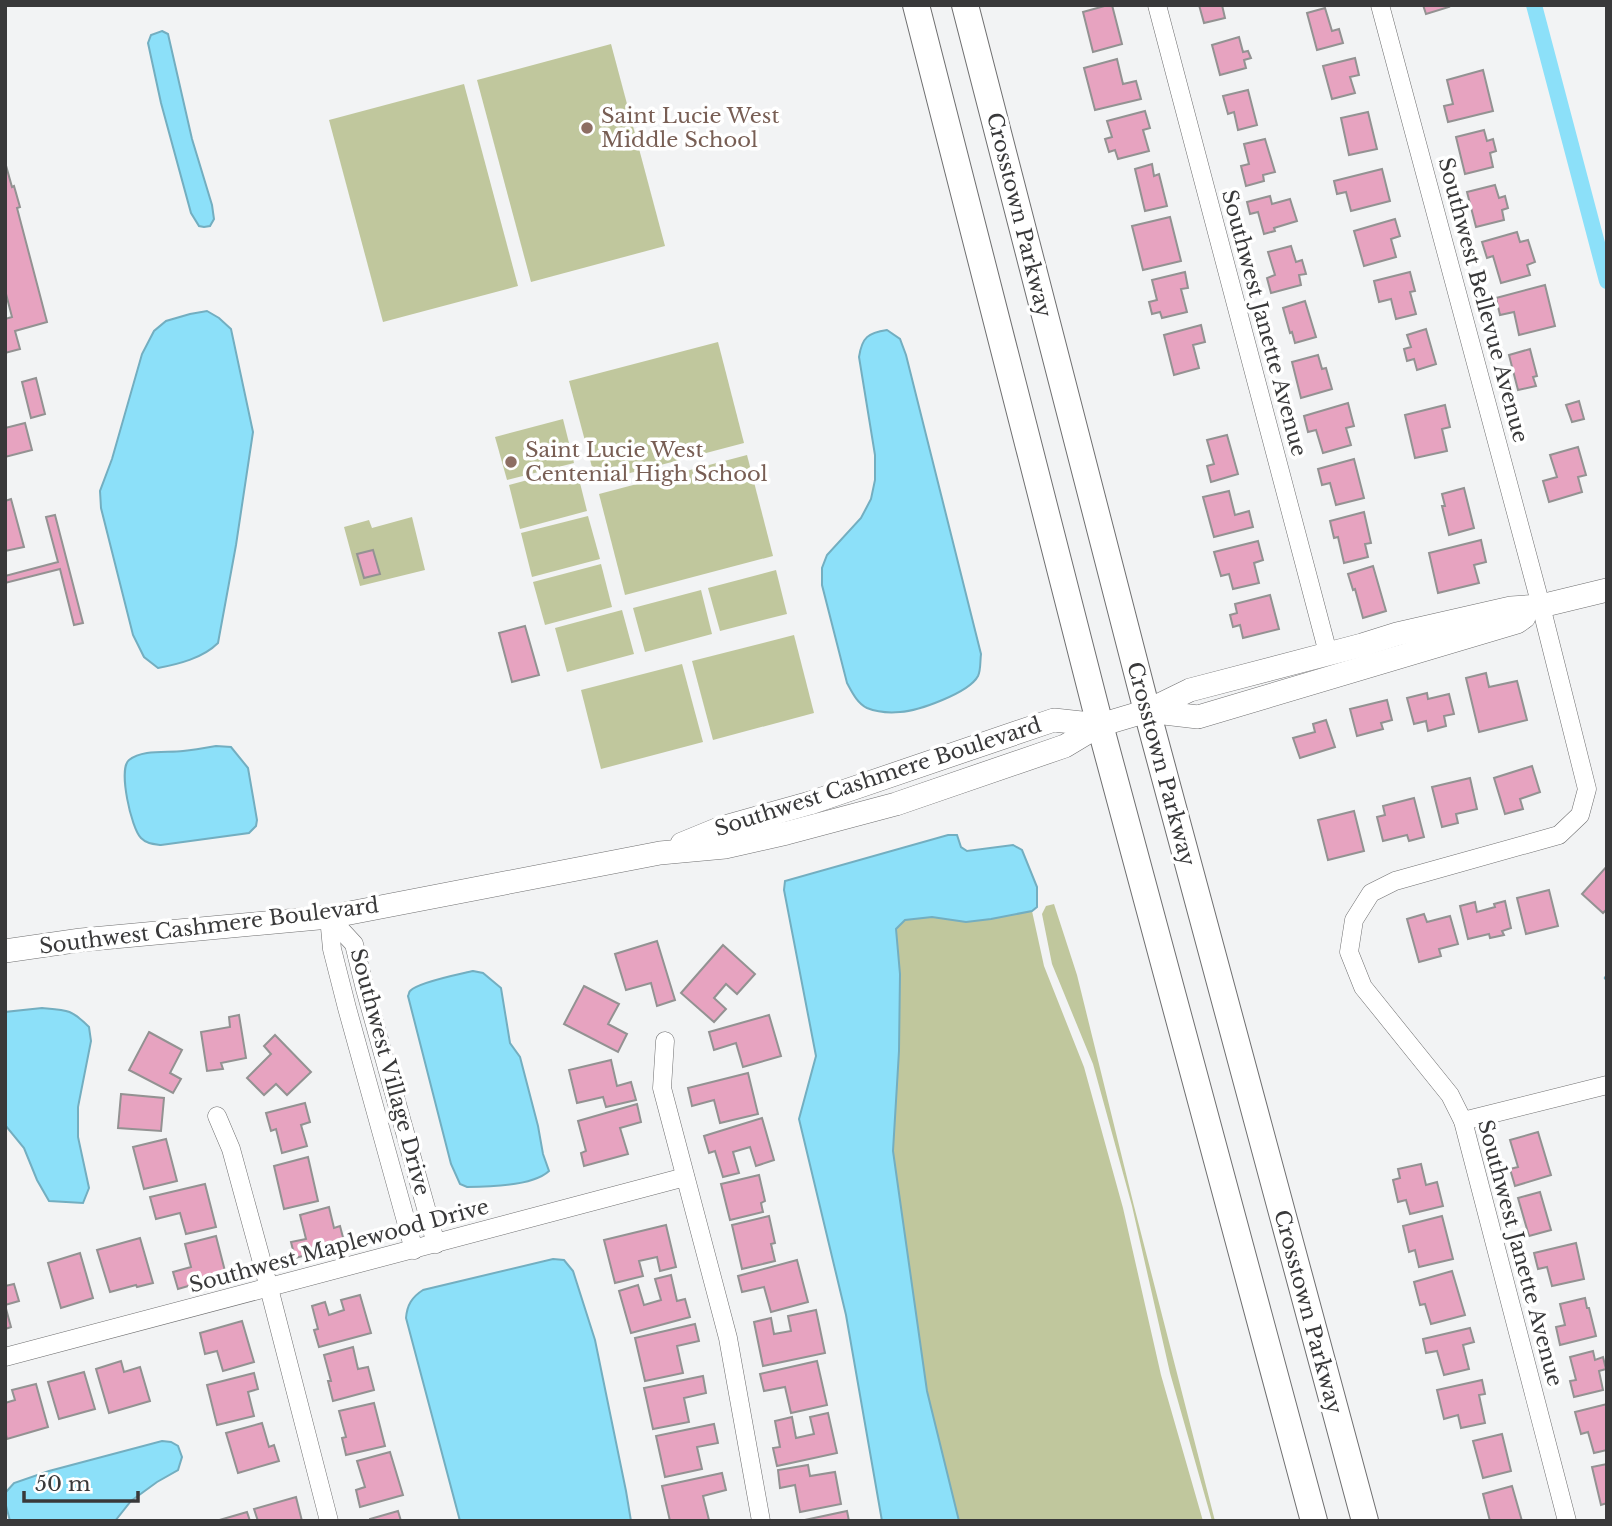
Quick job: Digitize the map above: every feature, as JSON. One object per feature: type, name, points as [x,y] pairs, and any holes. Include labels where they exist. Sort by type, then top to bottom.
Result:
[{"type":"main road","points":[[916,5],[1100,725],[1314,1521]]},
{"type":"main road","name":"Crosstown Parkway","points":[[965,5],[1147,711],[1365,1521]]},
{"type":"street","name":"Southwest Janette Avenue","points":[[1157,5],[1328,653]]},
{"type":"street","name":"Southwest Bellevue Avenue","points":[[1380,5],[1541,606],[1587,789],[1580,815],[1559,835],[1395,881]]},
{"type":"street","name":"Southwest Cashmere Boulevard","points":[[5,951],[81,940],[329,917],[660,853],[721,828],[810,803],[1054,720],[1100,725],[1147,711],[1190,690],[1397,634],[1511,608],[1541,606],[1607,590]]},
{"type":"street","name":"Southwest Cashmere Boulevard","points":[[1147,711],[1198,717],[1517,622],[1541,606]]},
{"type":"street","name":"Southwest Janette Avenue","points":[[1395,881],[1371,893],[1354,920],[1349,952],[1363,987],[1450,1095],[1463,1121],[1567,1521]]},
{"type":"street","name":"Southwest Village Drive","points":[[329,917],[354,944],[436,1244]]},
{"type":"street","name":"Southwest Village Drive","points":[[329,917],[332,949],[347,1008],[414,1250]]},
{"type":"street","points":[[665,1041],[662,1088],[728,1338],[761,1521]]},
{"type":"street","points":[[1463,1121],[1607,1085]]},
{"type":"street","points":[[217,1116],[232,1149],[329,1521]]},
{"type":"street","name":"Southwest Maplewood Drive","points":[[5,1357],[685,1177]]},
{"type":"green space","points":[[611,44],[665,246],[531,282],[477,80]]},
{"type":"green space","points":[[464,84],[518,286],[383,322],[329,120]]},
{"type":"green space","points":[[718,342],[744,443],[596,482],[569,381]]},
{"type":"green space","points":[[563,419],[574,463],[507,480],[495,437]]},
{"type":"green space","points":[[747,455],[773,556],[625,595],[599,494]]},
{"type":"green space","points":[[576,467],[587,511],[520,529],[509,485]]},
{"type":"green space","points":[[588,516],[600,559],[532,577],[521,533]]},
{"type":"green space","points":[[412,517],[425,570],[360,586],[344,527],[369,520],[372,528]]},
{"type":"green space","points":[[601,564],[612,607],[545,625],[533,582]]},
{"type":"green space","points":[[776,570],[787,614],[720,631],[708,588]]},
{"type":"green space","points":[[701,590],[712,634],[645,652],[633,608]]},
{"type":"green space","points":[[622,610],[634,654],[567,672],[555,628]]},
{"type":"green space","points":[[794,635],[814,713],[713,740],[692,661]]},
{"type":"green space","points":[[682,664],[703,742],[601,769],[581,690]]},
{"type":"green space","points":[[1054,904],[1077,975],[1215,1521],[1212,1521],[1170,1373],[1132,1206],[1093,1064],[1052,964],[1042,914],[1046,906]]},
{"type":"green space","points":[[1032,911],[1044,966],[1084,1067],[1123,1208],[1161,1375],[1203,1521],[959,1521],[927,1391],[893,1151],[899,1051],[900,974],[896,929],[905,920],[932,917],[966,922]]},
{"type":"water","points":[[162,31],[168,34],[192,139],[212,205],[214,219],[210,226],[199,226],[191,213],[161,103],[148,43],[151,35]]},
{"type":"water","points":[[207,311],[231,329],[253,432],[218,643],[198,656],[158,668],[144,657],[133,635],[101,508],[100,491],[142,354],[154,331],[166,321]]},
{"type":"water","points":[[887,330],[900,339],[906,355],[981,654],[978,676],[965,689],[930,705],[892,712],[863,706],[847,683],[822,585],[822,568],[827,555],[861,518],[871,499],[875,480],[875,455],[859,357],[867,337]]},
{"type":"water","points":[[231,747],[248,768],[256,826],[249,833],[161,845],[143,840],[133,823],[127,799],[125,775],[129,760],[148,753]]},
{"type":"water","points":[[948,835],[957,835],[961,847],[967,851],[1013,845],[1022,850],[1037,887],[1037,907],[1032,911],[966,922],[932,917],[905,920],[896,929],[900,974],[899,1051],[893,1151],[927,1391],[959,1521],[882,1521],[846,1315],[799,1119],[816,1056],[784,890],[785,881]]},
{"type":"water","points":[[473,971],[483,973],[501,988],[510,1043],[520,1057],[549,1171],[522,1183],[476,1187],[460,1184],[451,1164],[408,996],[410,991],[422,984]]},
{"type":"water","points":[[42,1008],[68,1012],[89,1027],[91,1041],[78,1107],[78,1137],[89,1188],[83,1203],[49,1201],[24,1148],[5,1125],[5,1012]]},
{"type":"water","points":[[553,1259],[564,1260],[573,1271],[595,1340],[631,1521],[460,1521],[406,1318],[409,1305],[423,1290]]},
{"type":"water","points":[[162,1441],[178,1446],[182,1457],[178,1470],[131,1501],[115,1521],[10,1521],[5,1502],[6,1492],[14,1483]]},
{"type":"building","points":[[1112,5],[1122,44],[1093,52],[1083,12]]},
{"type":"building","points":[[1199,5],[1222,5],[1225,18],[1204,23]]},
{"type":"building","points":[[1423,5],[1448,5],[1449,7],[1426,14]]},
{"type":"building","points":[[1325,8],[1332,31],[1339,29],[1343,43],[1317,50],[1307,13]]},
{"type":"building","points":[[1239,37],[1243,52],[1248,51],[1251,58],[1244,60],[1246,68],[1220,75],[1212,45]]},
{"type":"building","points":[[1355,58],[1359,75],[1350,77],[1355,93],[1332,99],[1323,66]]},
{"type":"building","points":[[1117,59],[1123,84],[1136,81],[1141,99],[1095,110],[1084,68]]},
{"type":"building","points":[[1483,70],[1493,111],[1448,122],[1444,106],[1453,104],[1447,80]]},
{"type":"building","points":[[1248,90],[1257,125],[1238,130],[1234,112],[1228,114],[1223,96]]},
{"type":"building","points":[[1145,111],[1150,128],[1143,130],[1149,151],[1118,159],[1115,150],[1109,152],[1105,139],[1112,137],[1107,121]]},
{"type":"building","points":[[1368,112],[1377,149],[1349,155],[1341,118]]},
{"type":"building","points":[[1484,130],[1487,141],[1493,139],[1496,151],[1490,153],[1493,167],[1465,174],[1456,137]]},
{"type":"building","points":[[1265,139],[1275,172],[1263,175],[1264,181],[1246,186],[1241,166],[1249,164],[1244,144]]},
{"type":"building","points":[[5,162],[20,207],[17,208],[47,322],[15,331],[20,349],[5,353],[5,319],[12,317],[5,290]]},
{"type":"building","points":[[1152,164],[1154,176],[1159,174],[1167,206],[1145,211],[1135,169]]},
{"type":"building","points":[[1382,169],[1390,201],[1351,211],[1346,192],[1337,194],[1334,181]]},
{"type":"building","points":[[1495,185],[1499,198],[1505,196],[1508,208],[1502,210],[1504,220],[1476,227],[1467,192]]},
{"type":"building","points":[[1270,196],[1272,204],[1290,199],[1297,221],[1264,234],[1258,212],[1250,214],[1247,202]]},
{"type":"building","points":[[1170,217],[1181,261],[1143,270],[1132,226]]},
{"type":"building","points":[[1395,219],[1400,236],[1391,239],[1396,257],[1364,266],[1354,231]]},
{"type":"building","points":[[1517,232],[1520,242],[1528,240],[1535,262],[1527,265],[1530,275],[1501,283],[1493,256],[1487,258],[1482,242]]},
{"type":"building","points":[[1291,246],[1296,262],[1302,260],[1306,274],[1299,275],[1301,285],[1271,293],[1267,278],[1275,275],[1268,252]]},
{"type":"building","points":[[1185,272],[1188,288],[1181,289],[1187,312],[1162,318],[1160,312],[1152,314],[1149,302],[1157,300],[1152,280]]},
{"type":"building","points":[[1410,272],[1415,291],[1410,292],[1416,314],[1396,319],[1391,299],[1379,302],[1374,281]]},
{"type":"building","points":[[1545,285],[1555,326],[1519,335],[1514,312],[1500,315],[1496,298]]},
{"type":"building","points":[[1305,301],[1316,337],[1295,343],[1283,308]]},
{"type":"building","points":[[1201,325],[1205,342],[1193,345],[1199,368],[1174,375],[1164,335]]},
{"type":"building","points":[[1426,329],[1436,364],[1417,370],[1414,359],[1407,361],[1404,349],[1411,347],[1407,335]]},
{"type":"building","points":[[1530,349],[1537,376],[1533,377],[1536,386],[1518,390],[1509,355]]},
{"type":"building","points":[[1318,355],[1322,369],[1326,368],[1332,389],[1301,398],[1292,362]]},
{"type":"building","points":[[36,378],[45,414],[31,418],[22,382]]},
{"type":"building","points":[[1579,401],[1584,419],[1572,422],[1566,405]]},
{"type":"building","points":[[1348,403],[1354,426],[1346,428],[1351,445],[1323,453],[1316,430],[1308,432],[1304,416]]},
{"type":"building","points":[[1445,405],[1450,427],[1442,429],[1447,451],[1415,458],[1405,415]]},
{"type":"building","points":[[25,423],[32,450],[5,457],[5,428]]},
{"type":"building","points":[[1227,435],[1238,474],[1211,482],[1207,466],[1214,464],[1207,440]]},
{"type":"building","points":[[1578,447],[1586,475],[1578,477],[1582,492],[1549,502],[1543,481],[1557,477],[1550,455]]},
{"type":"building","points":[[1354,459],[1364,498],[1336,505],[1330,483],[1322,485],[1318,469]]},
{"type":"building","points":[[1464,488],[1474,528],[1449,535],[1442,494]]},
{"type":"building","points":[[1229,491],[1235,515],[1249,511],[1253,527],[1214,537],[1203,497]]},
{"type":"building","points":[[11,499],[24,547],[5,551],[5,501]]},
{"type":"building","points":[[1364,512],[1371,543],[1365,544],[1368,557],[1344,563],[1338,537],[1334,538],[1330,521]]},
{"type":"building","points":[[55,515],[83,623],[74,625],[60,569],[5,583],[5,576],[58,562],[46,517]]},
{"type":"building","points":[[1481,540],[1486,562],[1474,565],[1479,583],[1438,593],[1429,553]]},
{"type":"building","points":[[1258,541],[1263,560],[1254,563],[1259,583],[1233,589],[1229,574],[1221,576],[1214,552]]},
{"type":"building","points":[[373,550],[380,574],[364,578],[357,554]]},
{"type":"building","points":[[1373,566],[1386,611],[1363,618],[1348,574]]},
{"type":"building","points":[[1270,595],[1279,629],[1243,638],[1240,625],[1233,627],[1230,615],[1237,613],[1235,604]]},
{"type":"building","points":[[525,626],[539,675],[512,682],[499,633]]},
{"type":"building","points":[[1486,673],[1489,687],[1517,681],[1527,720],[1479,732],[1466,678]]},
{"type":"building","points":[[1427,693],[1428,699],[1449,694],[1454,714],[1444,716],[1446,726],[1428,731],[1426,721],[1414,724],[1407,698]]},
{"type":"building","points":[[1387,700],[1392,720],[1381,723],[1383,729],[1357,736],[1350,709]]},
{"type":"building","points":[[1326,720],[1335,747],[1300,758],[1293,738],[1315,732],[1313,724]]},
{"type":"building","points":[[1532,766],[1540,792],[1520,799],[1523,809],[1505,814],[1494,778]]},
{"type":"building","points":[[1470,778],[1477,809],[1456,814],[1458,823],[1442,827],[1432,787]]},
{"type":"building","points":[[1414,798],[1424,837],[1409,841],[1407,835],[1383,841],[1377,817],[1385,815],[1383,806]]},
{"type":"building","points":[[1354,811],[1364,851],[1328,860],[1318,820]]},
{"type":"building","points":[[1607,866],[1607,909],[1603,913],[1582,894]]},
{"type":"building","points":[[1549,890],[1558,926],[1526,934],[1517,898]]},
{"type":"building","points":[[1505,901],[1511,928],[1502,931],[1504,935],[1490,938],[1489,934],[1468,939],[1460,906],[1475,902],[1477,912]]},
{"type":"building","points":[[1424,914],[1427,922],[1450,916],[1458,944],[1439,949],[1441,956],[1419,962],[1407,919]]},
{"type":"building","points":[[657,941],[675,1000],[657,1006],[651,983],[626,990],[615,954]]},
{"type":"building","points":[[723,945],[755,974],[737,994],[726,984],[714,998],[726,1009],[714,1022],[681,993]]},
{"type":"building","points":[[584,986],[619,1004],[608,1024],[627,1034],[618,1052],[564,1024]]},
{"type":"building","points":[[239,1015],[246,1058],[221,1063],[223,1069],[207,1071],[201,1032],[230,1027],[229,1017]]},
{"type":"building","points":[[769,1015],[781,1056],[743,1067],[736,1043],[714,1050],[709,1032]]},
{"type":"building","points":[[149,1032],[182,1050],[170,1073],[181,1079],[173,1093],[129,1070]]},
{"type":"building","points":[[275,1035],[311,1072],[287,1095],[276,1084],[264,1095],[247,1078],[271,1054],[264,1046]]},
{"type":"building","points":[[611,1060],[617,1086],[631,1082],[636,1100],[606,1107],[603,1097],[577,1103],[569,1070]]},
{"type":"building","points":[[748,1073],[758,1114],[720,1123],[714,1100],[692,1106],[688,1088]]},
{"type":"building","points":[[121,1094],[164,1098],[161,1131],[118,1128]]},
{"type":"building","points":[[305,1103],[310,1122],[301,1125],[307,1146],[282,1153],[276,1129],[271,1131],[266,1113]]},
{"type":"building","points":[[637,1104],[641,1122],[620,1128],[628,1154],[584,1166],[581,1153],[586,1151],[578,1121]]},
{"type":"building","points":[[762,1118],[774,1160],[756,1166],[750,1147],[733,1152],[739,1173],[723,1177],[715,1151],[709,1153],[704,1136]]},
{"type":"building","points":[[1538,1132],[1551,1175],[1515,1186],[1510,1169],[1518,1167],[1510,1140]]},
{"type":"building","points":[[166,1139],[177,1181],[144,1189],[133,1147]]},
{"type":"building","points":[[308,1157],[318,1201],[284,1209],[274,1166]]},
{"type":"building","points":[[1421,1164],[1426,1185],[1437,1182],[1443,1206],[1410,1214],[1406,1200],[1398,1202],[1393,1180],[1400,1178],[1398,1169]]},
{"type":"building","points":[[759,1175],[765,1201],[761,1203],[763,1212],[730,1220],[721,1184]]},
{"type":"building","points":[[205,1184],[216,1227],[186,1234],[180,1213],[156,1219],[150,1197]]},
{"type":"building","points":[[1540,1192],[1551,1230],[1529,1236],[1518,1198]]},
{"type":"building","points":[[329,1207],[334,1228],[340,1226],[345,1245],[295,1258],[291,1242],[306,1239],[300,1215]]},
{"type":"building","points":[[769,1216],[775,1243],[771,1244],[775,1261],[742,1269],[732,1225]]},
{"type":"building","points":[[1442,1216],[1453,1259],[1419,1267],[1415,1250],[1409,1252],[1403,1226]]},
{"type":"building","points":[[666,1225],[676,1267],[660,1271],[657,1257],[639,1261],[643,1276],[615,1283],[604,1240]]},
{"type":"building","points":[[216,1236],[226,1275],[178,1289],[173,1272],[191,1267],[185,1244]]},
{"type":"building","points":[[140,1238],[153,1283],[110,1292],[97,1250]]},
{"type":"building","points":[[1576,1243],[1584,1279],[1552,1286],[1547,1267],[1538,1269],[1534,1253]]},
{"type":"building","points":[[80,1253],[93,1298],[61,1308],[48,1263]]},
{"type":"building","points":[[797,1260],[808,1302],[771,1312],[764,1287],[742,1292],[738,1276]]},
{"type":"building","points":[[1452,1271],[1465,1315],[1431,1324],[1425,1304],[1420,1305],[1414,1282]]},
{"type":"building","points":[[671,1275],[677,1301],[685,1299],[690,1317],[631,1333],[619,1291],[638,1285],[644,1305],[661,1300],[655,1279]]},
{"type":"building","points":[[14,1284],[19,1301],[5,1305],[5,1286]]},
{"type":"building","points":[[360,1295],[371,1333],[319,1347],[312,1306],[325,1302],[329,1315],[344,1310],[341,1300]]},
{"type":"building","points":[[1585,1298],[1596,1336],[1560,1345],[1556,1327],[1565,1325],[1560,1304]]},
{"type":"building","points":[[5,1305],[11,1327],[5,1329]]},
{"type":"building","points":[[816,1310],[825,1353],[763,1366],[754,1322],[771,1318],[774,1334],[791,1331],[788,1316]]},
{"type":"building","points":[[242,1321],[254,1362],[223,1371],[217,1351],[205,1354],[200,1333]]},
{"type":"building","points":[[695,1324],[699,1341],[677,1346],[683,1373],[645,1381],[635,1338]]},
{"type":"building","points":[[1470,1328],[1474,1342],[1463,1345],[1469,1369],[1444,1375],[1437,1351],[1426,1353],[1423,1339]]},
{"type":"building","points":[[353,1347],[358,1369],[368,1367],[374,1390],[333,1401],[324,1355]]},
{"type":"building","points":[[1593,1351],[1595,1360],[1603,1357],[1606,1369],[1599,1371],[1603,1390],[1574,1397],[1570,1381],[1576,1380],[1570,1357]]},
{"type":"building","points":[[121,1361],[124,1372],[140,1367],[150,1401],[109,1413],[96,1369]]},
{"type":"building","points":[[817,1361],[827,1405],[791,1413],[785,1387],[764,1391],[760,1374]]},
{"type":"building","points":[[84,1372],[95,1409],[59,1419],[48,1382]]},
{"type":"building","points":[[254,1373],[258,1389],[248,1392],[254,1416],[217,1425],[207,1385]]},
{"type":"building","points":[[703,1376],[706,1393],[684,1398],[689,1422],[653,1429],[644,1388]]},
{"type":"building","points":[[1482,1380],[1485,1394],[1479,1395],[1485,1423],[1461,1428],[1458,1415],[1444,1419],[1437,1390]]},
{"type":"building","points":[[36,1384],[48,1427],[7,1439],[5,1403],[15,1400],[12,1390]]},
{"type":"building","points":[[374,1403],[385,1446],[346,1455],[342,1438],[346,1437],[339,1411]]},
{"type":"building","points":[[1607,1404],[1607,1450],[1594,1453],[1588,1432],[1581,1434],[1575,1412]]},
{"type":"building","points":[[828,1413],[837,1453],[777,1466],[773,1448],[780,1447],[775,1421],[792,1417],[796,1438],[814,1434],[810,1417]]},
{"type":"building","points":[[262,1423],[269,1447],[274,1445],[279,1461],[238,1473],[226,1433]]},
{"type":"building","points":[[714,1424],[718,1443],[697,1447],[702,1469],[665,1477],[656,1436]]},
{"type":"building","points":[[1502,1434],[1511,1471],[1483,1478],[1473,1441]]},
{"type":"building","points":[[390,1452],[403,1495],[360,1507],[356,1490],[365,1487],[357,1461]]},
{"type":"building","points":[[1607,1464],[1607,1503],[1601,1505],[1592,1467]]},
{"type":"building","points":[[808,1465],[810,1476],[835,1472],[841,1504],[800,1512],[795,1485],[780,1488],[778,1470]]},
{"type":"building","points":[[722,1473],[726,1490],[703,1496],[709,1520],[670,1521],[662,1486]]},
{"type":"building","points":[[1512,1486],[1522,1521],[1490,1521],[1483,1494]]},
{"type":"building","points":[[296,1497],[302,1521],[258,1521],[254,1509]]},
{"type":"building","points":[[398,1511],[401,1521],[370,1521],[370,1519]]},
{"type":"building","points":[[847,1511],[849,1521],[800,1521]]},
{"type":"building","points":[[247,1512],[250,1521],[216,1521]]},
{"type":"waterway","points":[[1534,5],[1607,281]]},
{"type":"place","name":"Saint Lucie West Middle School","points":[[587,128]]},
{"type":"place","name":"Saint Lucie West Centenial High School","points":[[511,462]]}]
